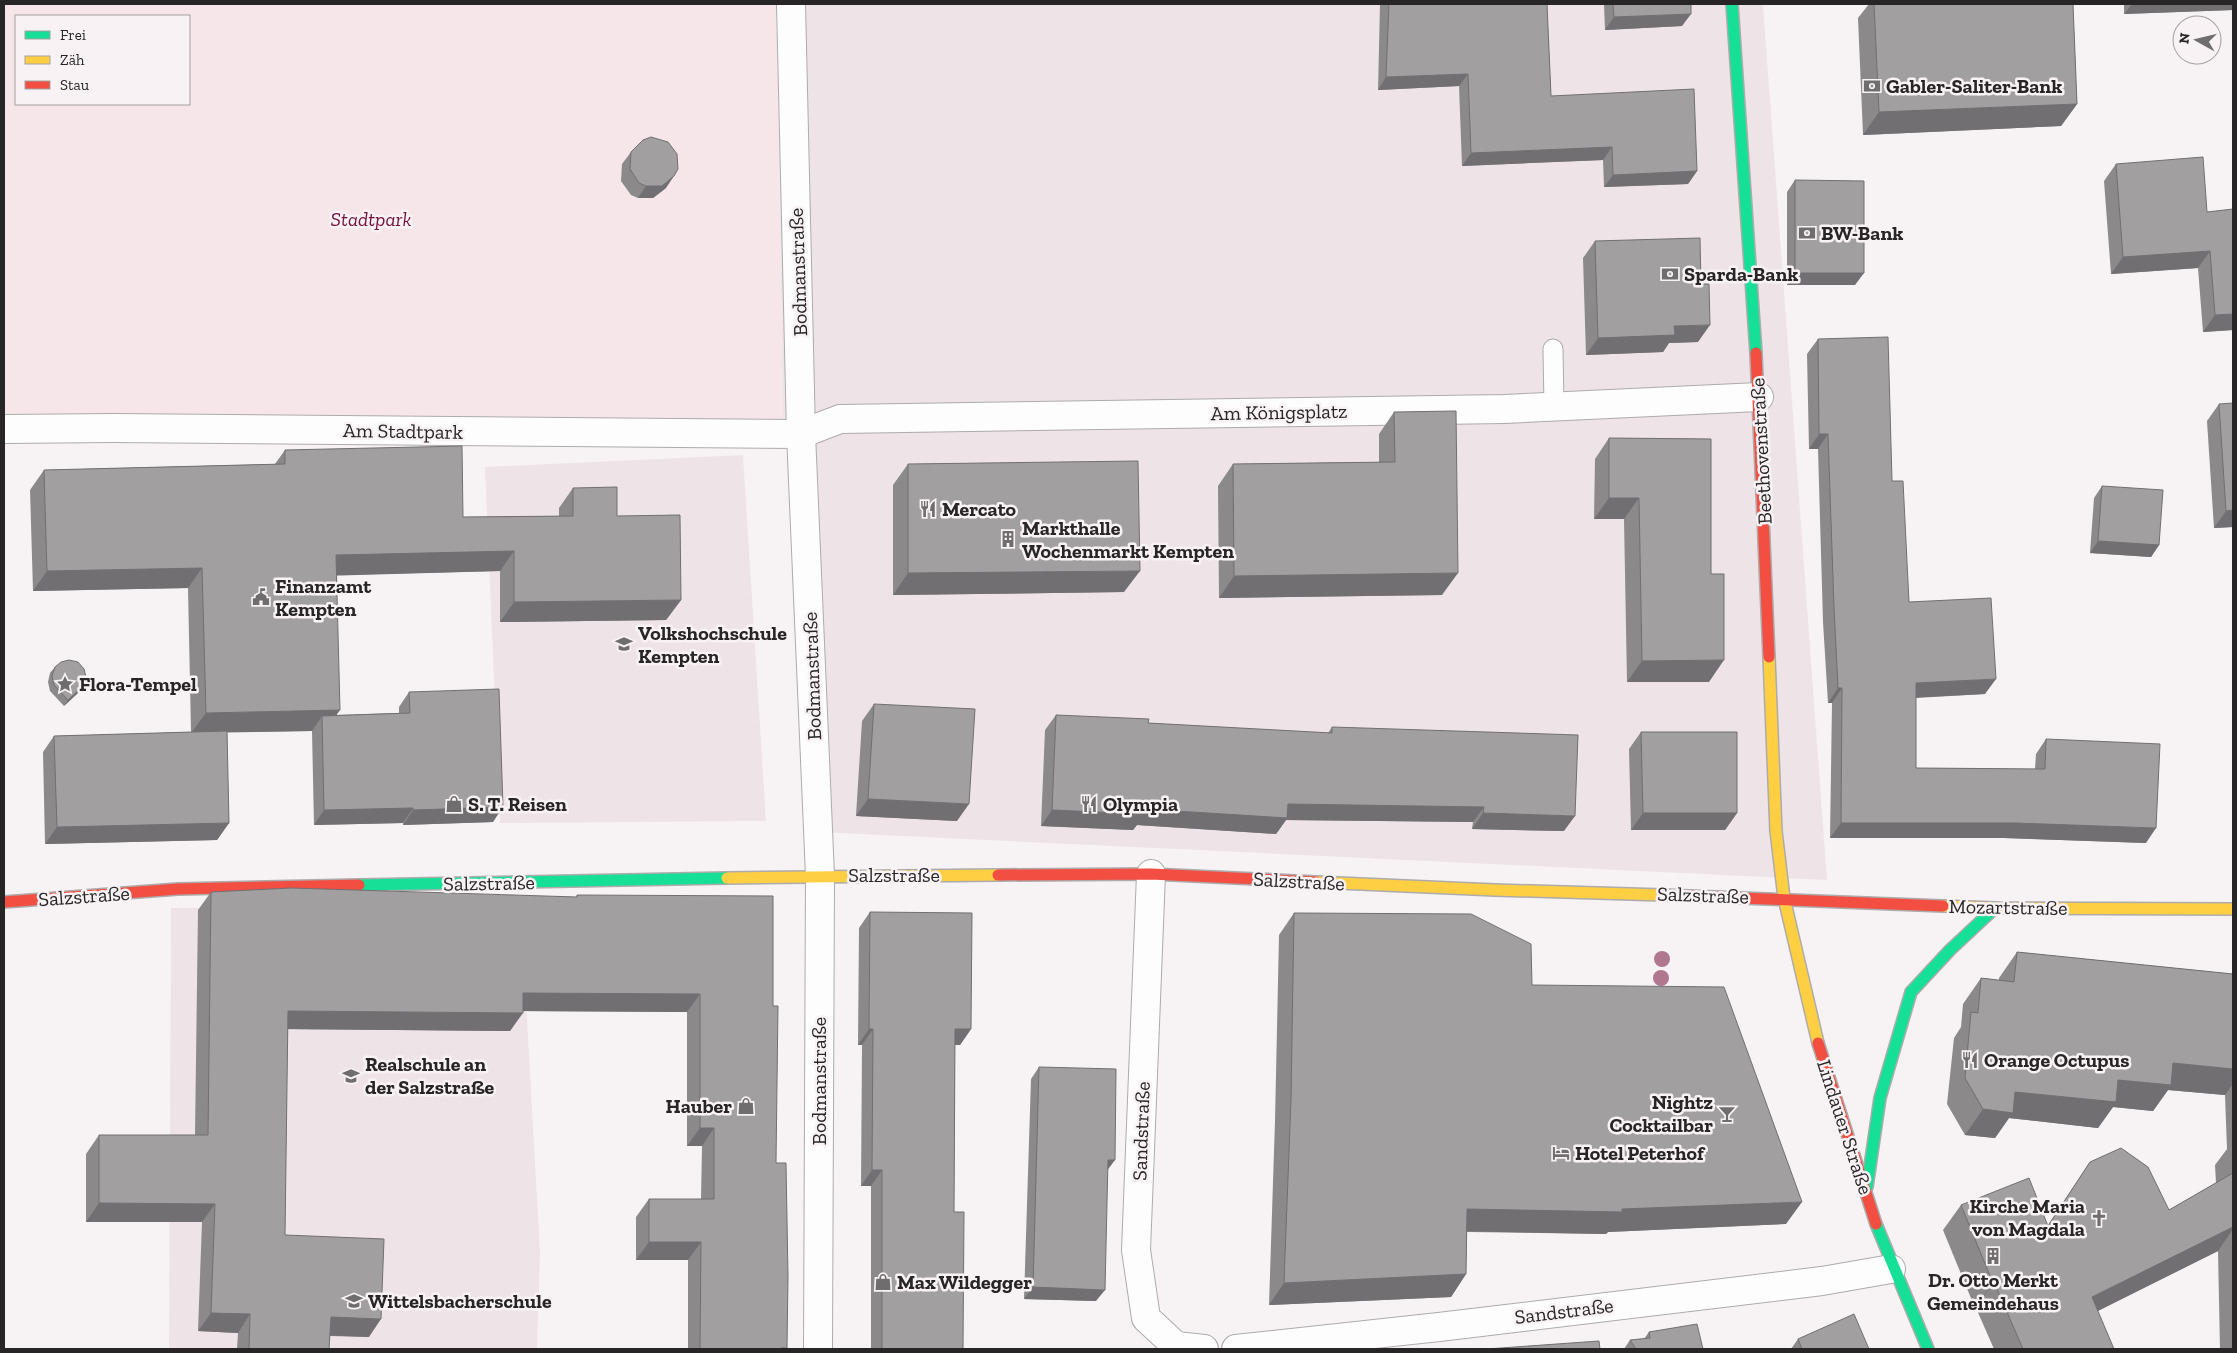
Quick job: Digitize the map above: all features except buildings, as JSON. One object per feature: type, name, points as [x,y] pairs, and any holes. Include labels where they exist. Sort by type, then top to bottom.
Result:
[{"type":"street","name":"Bodmanstraße","points":[[791,4],[801,434],[820,876],[818,1349]]},
{"type":"street","name":"Beethovenstraße","points":[[1732,4],[1759,397],[1776,831],[1784,898]]},
{"type":"street","name":"Am Königsplatz","points":[[801,434],[840,419],[864,418],[1554,407],[1759,397]]},
{"type":"street","name":"Am Stadtpark","points":[[4,429],[113,428],[801,434]]},
{"type":"street","name":"Salzstraße","points":[[4,902],[178,889],[820,876],[1151,874],[1495,890],[1784,898]]},
{"type":"street","name":"Sandstraße","points":[[1151,874],[1136,1250],[1146,1318],[1176,1346],[1204,1349]]},
{"type":"street","name":"Mozartstraße","points":[[1784,898],[1994,908],[2233,909]]},
{"type":"street","name":"Lindauer Straße","points":[[1784,898],[1816,1035],[1866,1193],[1892,1269],[1928,1349]]},
{"type":"street","points":[[1866,1193],[1880,1098],[1911,992],[1950,950],[1994,908]]},
{"type":"street","name":"Sandstraße","points":[[1236,1349],[1438,1338],[1892,1269]]},
{"type":"lane","points":[[1553,349],[1554,407]]},
{"type":"shaded area","points":[[777,4],[1763,4],[1827,880],[818,832],[787,438],[783,431]]},
{"type":"shaded area","name":"Volkshochschule Kempten","points":[[743,455],[766,821],[500,823],[485,467]]},
{"type":"shaded area","name":"Realschule an der Salzstraße","points":[[272,907],[521,911],[540,1252],[537,1349],[169,1349],[171,908]]},
{"type":"green space","name":"Stadtpark","points":[[4,4],[777,4],[783,431],[4,438]]},
{"type":"traffic: fast","points":[[1732,4],[1756,353]]},
{"type":"traffic: fast","points":[[359,885],[727,878]]},
{"type":"traffic: fast","points":[[1867,1187],[1880,1098],[1911,992],[1950,950],[1995,908]]},
{"type":"traffic: fast","points":[[1876,1224],[1928,1349]]},
{"type":"traffic: slow","points":[[1769,657],[1776,831],[1784,898],[1818,1043]]},
{"type":"traffic: slow","points":[[727,878],[998,875]]},
{"type":"traffic: slow","points":[[1316,882],[1663,895]]},
{"type":"traffic: slow","points":[[1943,906],[2233,909]]},
{"type":"traffic: jam","points":[[1756,353],[1769,657]]},
{"type":"traffic: jam","points":[[998,875],[1151,874],[1316,882]]},
{"type":"traffic: jam","points":[[4,902],[178,889],[359,885]]},
{"type":"traffic: jam","points":[[1663,895],[1943,906]]},
{"type":"traffic: jam","points":[[1818,1043],[1876,1224]]},
{"type":"place","name":"Gabler-Saliter-Bank","points":[[1872,86]]},
{"type":"place","name":"BW-Bank","points":[[1807,233]]},
{"type":"place","name":"Sparda-Bank","points":[[1670,274]]},
{"type":"place","name":"Mercato","points":[[928,509]]},
{"type":"place","name":"Markthalle Wochenmarkt Kempten","points":[[1008,539]]},
{"type":"place","name":"Finanzamt Kempten","points":[[261,597]]},
{"type":"place","name":"Volkshochschule Kempten","points":[[624,644]]},
{"type":"place","name":"Flora-Tempel","points":[[65,684]]},
{"type":"place","name":"S. T. Reisen","points":[[454,804]]},
{"type":"place","name":"Olympia","points":[[1089,804]]},
{"type":"place","name":"Orange Octupus","points":[[1970,1060]]},
{"type":"place","name":"Realschule an der Salzstraße","points":[[351,1076]]},
{"type":"place","name":"Hauber","points":[[746,1106]]},
{"type":"place","name":"Nightz Cocktailbar","points":[[1727,1114]]},
{"type":"place","name":"Hotel Peterhof","points":[[1561,1153]]},
{"type":"place","name":"Kirche Maria von Magdala","points":[[2099,1218]]},
{"type":"place","name":"Dr. Otto Merkt Gemeindehaus","points":[[1993,1256]]},
{"type":"place","name":"Max Wildegger","points":[[883,1282]]},
{"type":"place","name":"Wittelsbacherschule","points":[[354,1301]]}]
